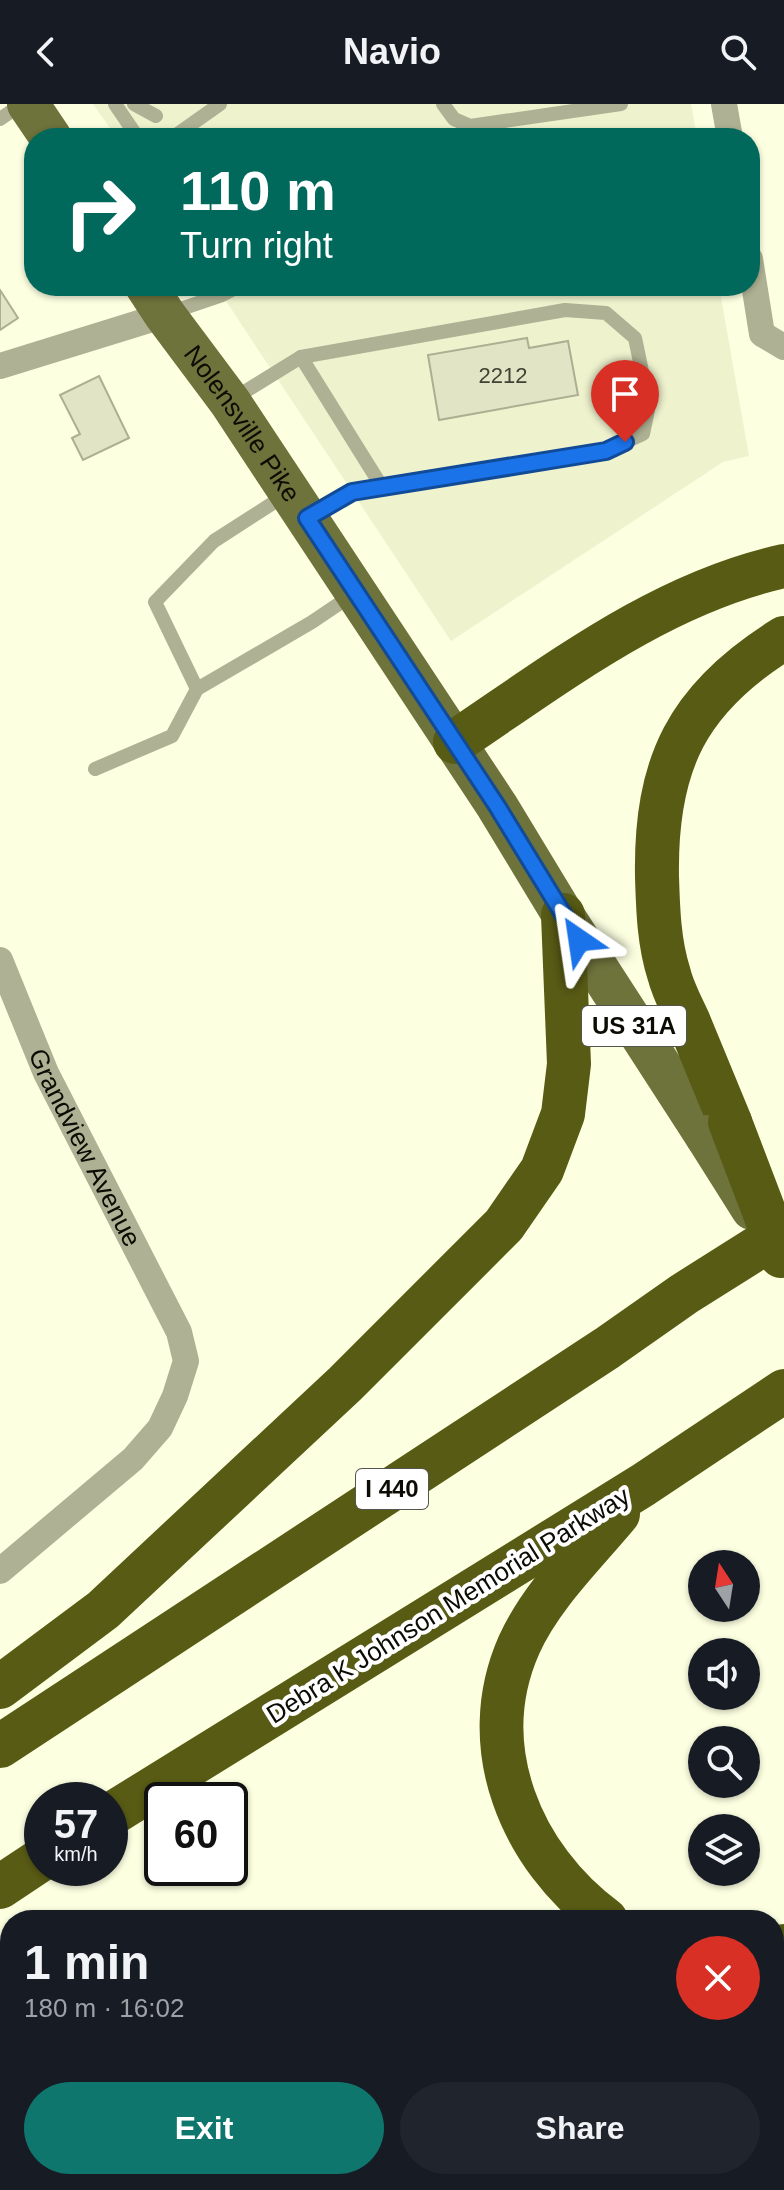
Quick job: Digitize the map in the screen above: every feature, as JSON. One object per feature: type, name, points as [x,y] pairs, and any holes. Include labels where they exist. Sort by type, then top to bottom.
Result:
[{"type":"highway","points":[[455,742],[598,647],[649,617],[700,591],[784,566]]},
{"type":"highway","points":[[783,1250],[718,1129],[669,974],[658,920],[657,840],[667,776],[685,732],[713,692],[752,658],[784,638]]},
{"type":"highway","points":[[0,1687],[103,1610],[345,1384],[504,1225],[542,1170],[563,1114],[569,1064],[563,915]]},
{"type":"highway","points":[[684,1294],[784,1207]]},
{"type":"highway","name":"I 440","points":[[0,1746],[607,1348],[684,1294],[783,1250]]},
{"type":"highway","name":"Debra K Johnson Memorial Parkway","points":[[128,1804],[643,1485],[784,1391]]},
{"type":"highway","points":[[593,1910],[547,1864],[524,1824],[508,1781],[502,1738],[504,1694],[519,1646],[539,1609],[643,1485]]},
{"type":"highway","points":[[0,1887],[24,1871]]},
{"type":"main road","points":[[28,104],[44,128]]},
{"type":"main road","name":"Nolensville Pike","points":[[155,300],[230,402],[299,505],[497,806],[563,915],[718,1129]]},
{"type":"street","points":[[724,104],[728,128]]},
{"type":"street","points":[[756,296],[762,334],[784,347]]},
{"type":"street","points":[[0,366],[155,300]]},
{"type":"street","name":"Grandview Avenue","points":[[0,960],[46,1073],[179,1332],[186,1361],[175,1396],[160,1428],[133,1459],[0,1571]]},
{"type":"lane","points":[[0,119],[22,104]]},
{"type":"lane","points":[[115,104],[128,128]]},
{"type":"lane","points":[[134,104],[156,116]]},
{"type":"lane","points":[[186,128],[220,104]]},
{"type":"lane","points":[[443,104],[454,119],[470,126],[621,104]]},
{"type":"lane","points":[[155,300],[209,296]]},
{"type":"lane","points":[[197,689],[155,602],[214,541],[299,505],[352,492],[606,451],[643,434],[649,405],[635,338],[606,313],[565,310],[301,357],[230,402]]},
{"type":"lane","points":[[301,357],[382,487]]},
{"type":"lane","points":[[95,769],[172,736],[197,689],[312,622],[356,592]]},
{"type":"shaded area","points":[[93,104],[691,104],[695,128],[110,128]]},
{"type":"shaded area","points":[[223,296],[721,296],[749,456],[723,462],[451,641]]},
{"type":"building","points":[[0,290],[18,318],[0,330]]},
{"type":"building","points":[[527,338],[529,348],[568,341],[578,395],[439,420],[428,355]]},
{"type":"building","points":[[99,376],[129,438],[83,460],[72,438],[80,434],[60,395]]},
{"type":"route","points":[[579,940],[497,806],[307,518],[352,492],[606,451],[625,442]]}]
